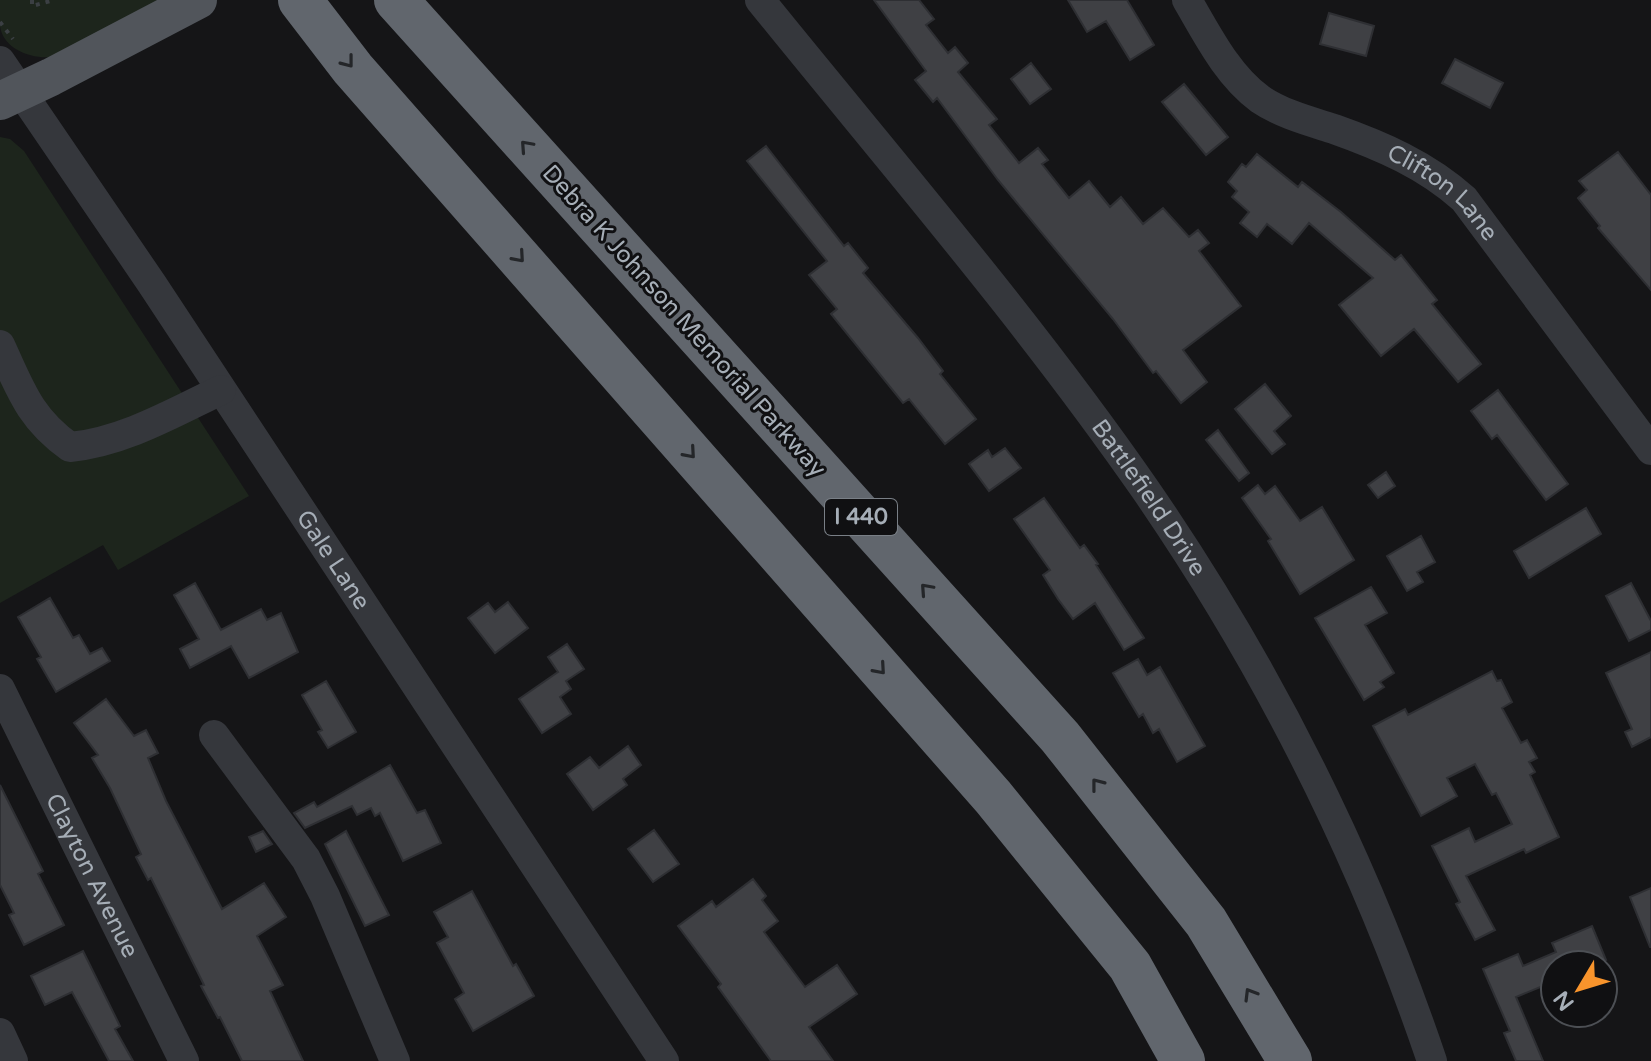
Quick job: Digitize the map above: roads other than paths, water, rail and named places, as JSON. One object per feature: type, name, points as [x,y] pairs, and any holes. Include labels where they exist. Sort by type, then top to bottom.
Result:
[{"type":"highway","points":[[300,0],[353,69],[993,797],[1130,966],[1183,1061]]},
{"type":"highway","name":"Debra K Johnson Memorial Parkway","points":[[396,0],[1060,737],[1206,922],[1290,1061]]},
{"type":"main road","points":[[9,74],[196,1]]},
{"type":"street","name":"Battlefield Drive","points":[[760,0],[1094,417],[1217,599],[1303,750],[1353,856],[1388,936],[1432,1061]]},
{"type":"street","name":"Clifton Lane","points":[[1187,0],[1236,76],[1257,97],[1275,109],[1356,137],[1423,167],[1464,199],[1651,450]]},
{"type":"street","name":"Gale Lane","points":[[9,74],[664,1061]]},
{"type":"street","points":[[0,345],[30,410],[53,435],[70,447],[91,445],[130,432],[221,390]]},
{"type":"street","name":"Clayton Avenue","points":[[0,689],[184,1061]]},
{"type":"street","points":[[214,735],[306,859],[325,896],[395,1061]]},
{"type":"street","points":[[0,1033],[13,1061]]}]
